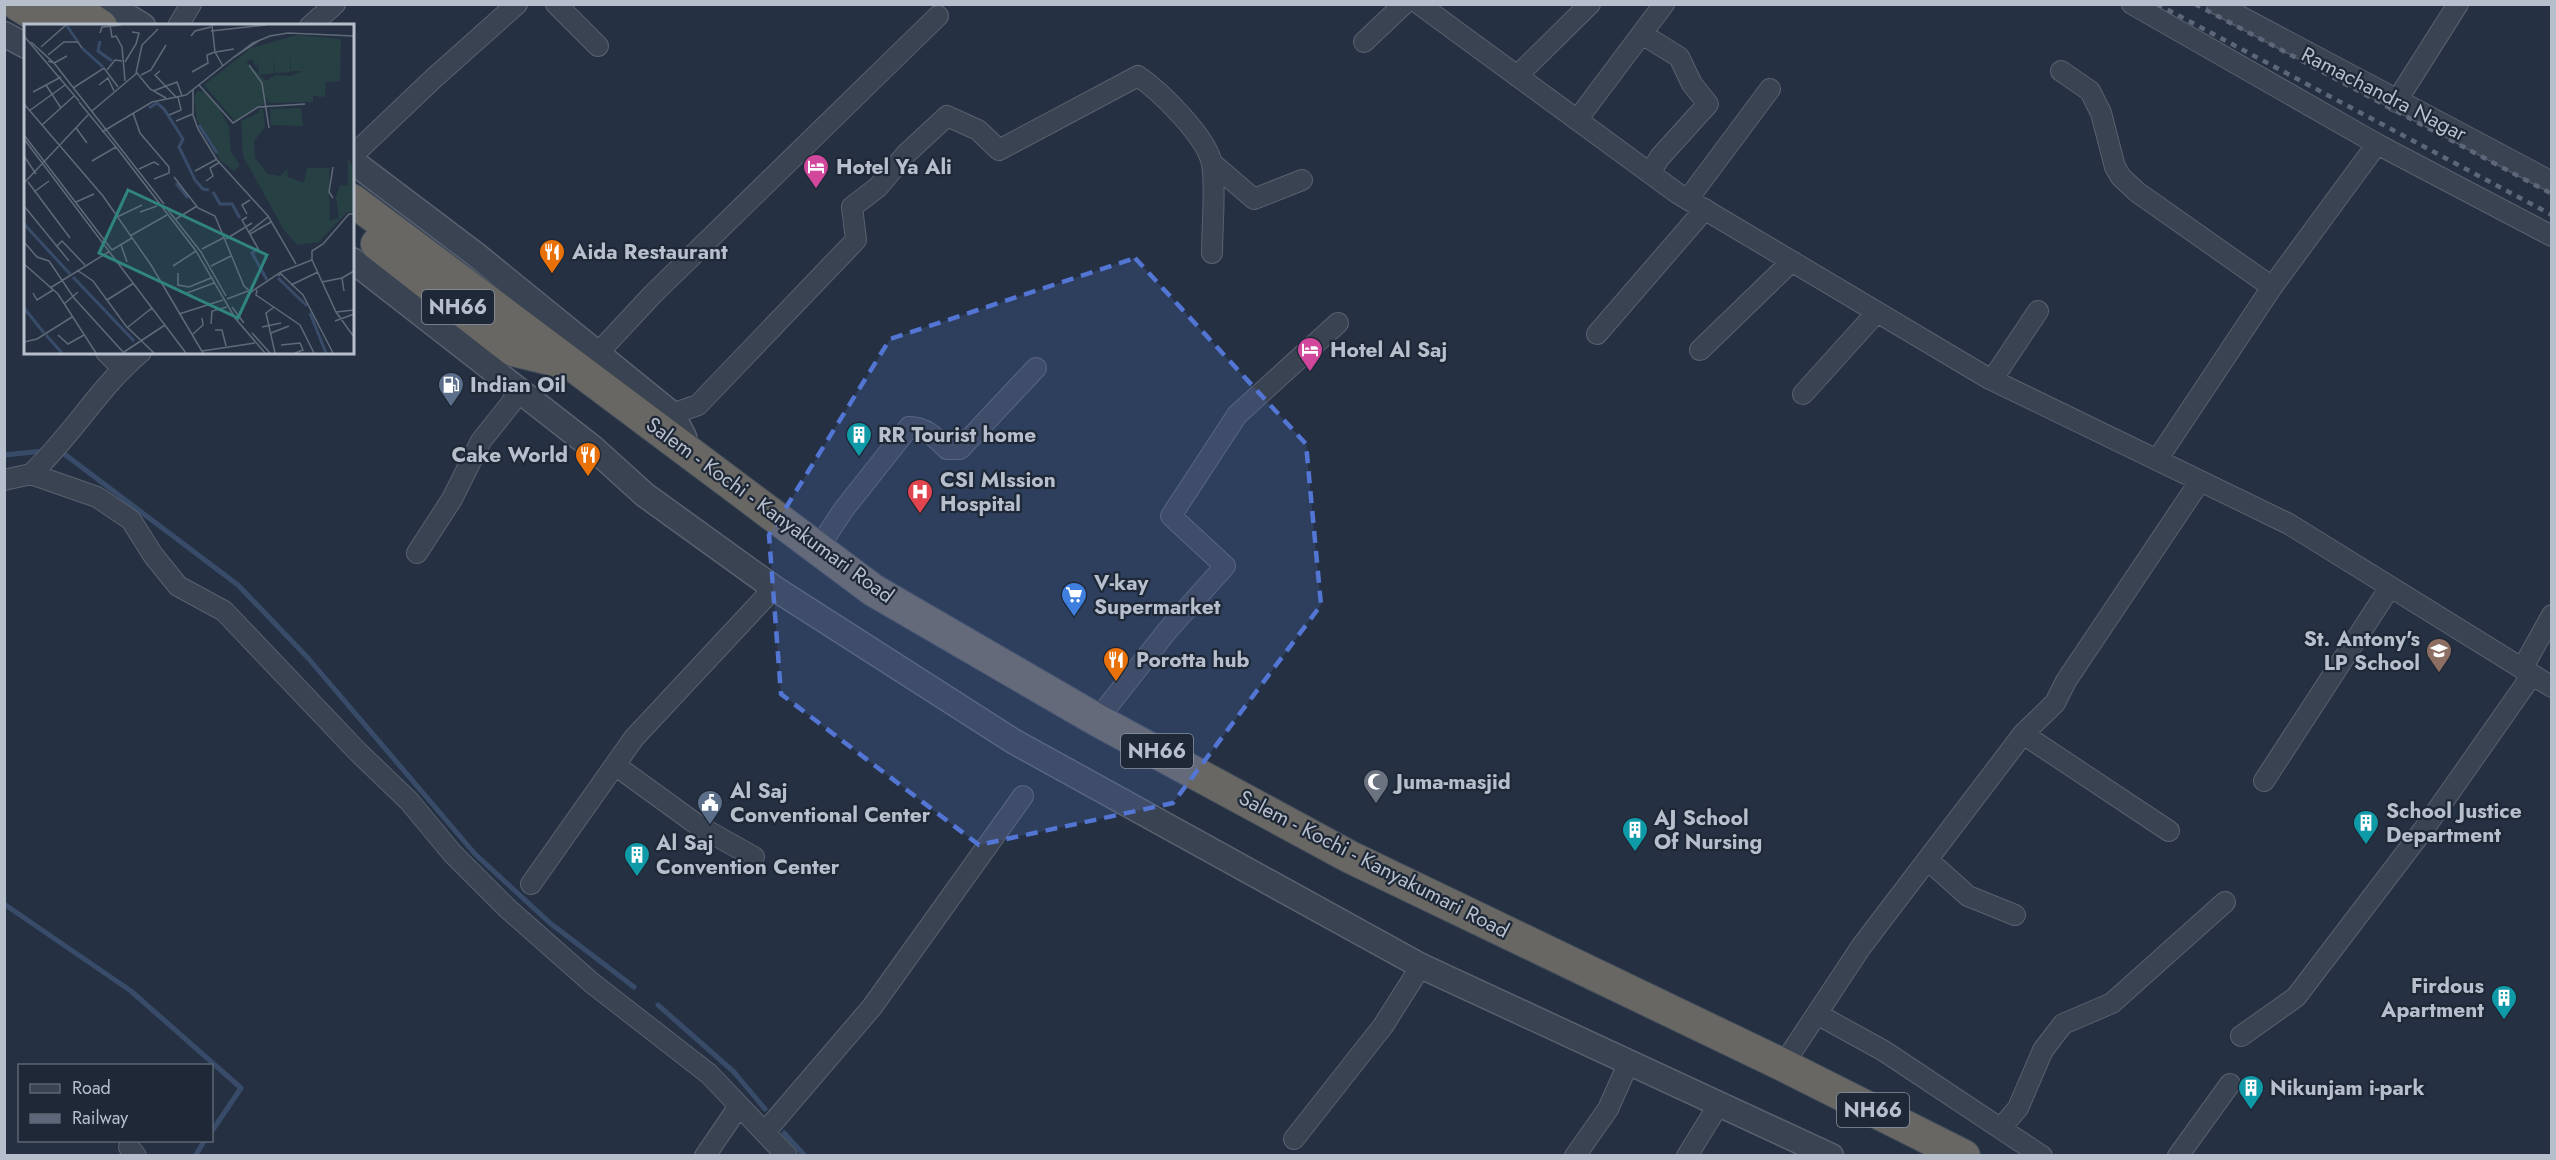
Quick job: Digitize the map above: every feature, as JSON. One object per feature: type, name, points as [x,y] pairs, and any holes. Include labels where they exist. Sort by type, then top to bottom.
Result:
[{"type":"highway","points":[[17,4],[50,24]]},
{"type":"highway","points":[[68,4],[98,24]]},
{"type":"highway","name":"Salem - Kochi - Kanyakumari Road","points":[[354,201],[523,326],[586,359],[685,450],[873,590],[1097,720],[1350,857],[1783,1065],[1964,1155]]},
{"type":"highway","name":"Salem - Kochi - Kanyakumari Road","points":[[354,227],[513,350],[586,359]]},
{"type":"street","points":[[108,4],[140,24]]},
{"type":"street","points":[[179,24],[191,4]]},
{"type":"street","points":[[312,24],[335,4]]},
{"type":"street","points":[[354,154],[517,4]]},
{"type":"street","points":[[556,4],[597,46]]},
{"type":"street","points":[[1364,42],[1404,4]]},
{"type":"street","points":[[1419,4],[1688,199],[1992,380],[2289,524],[2552,687]]},
{"type":"street","points":[[1517,76],[1590,4]]},
{"type":"street","points":[[1577,120],[1664,4]]},
{"type":"street","points":[[2132,4],[2377,144],[2552,236]]},
{"type":"street","name":"Ramachandra Nagar","points":[[2217,4],[2396,102],[2552,182]]},
{"type":"street","points":[[2396,102],[2458,4]]},
{"type":"street","points":[[586,359],[938,16]]},
{"type":"street","points":[[4,34],[24,45]]},
{"type":"street","points":[[1642,34],[1679,57],[1692,84],[1708,104],[1660,157],[1650,173]]},
{"type":"street","points":[[2061,71],[2090,91],[2101,113],[2115,167],[2121,177],[2137,192],[2272,286]]},
{"type":"street","points":[[672,414],[698,405],[856,240],[852,207],[878,187],[906,154],[947,116],[978,130],[999,150],[1138,76],[1159,90],[1191,127],[1212,163],[1254,199],[1302,180]]},
{"type":"street","points":[[1688,199],[1770,89]]},
{"type":"street","points":[[2157,460],[2272,286],[2377,144]]},
{"type":"street","points":[[354,163],[586,359],[672,414],[684,437],[685,450]]},
{"type":"street","points":[[1212,163],[1212,253]]},
{"type":"street","points":[[1598,334],[1705,209]]},
{"type":"street","points":[[1700,350],[1792,261]]},
{"type":"street","points":[[354,262],[593,448],[645,495],[774,588],[1013,741],[1237,867],[1421,966],[1831,1155]]},
{"type":"street","points":[[1992,380],[2038,311]]},
{"type":"street","points":[[1803,394],[1877,312]]},
{"type":"street","points":[[1097,720],[1167,631],[1225,566],[1171,516],[1238,415],[1338,323]]},
{"type":"street","points":[[108,354],[122,368]]},
{"type":"street","points":[[4,480],[31,474],[57,450],[122,368],[139,354]]},
{"type":"street","points":[[817,549],[844,509],[909,427],[918,427],[935,436],[947,449],[960,449],[1036,368]]},
{"type":"street","points":[[417,553],[452,499],[481,441],[520,392]]},
{"type":"street","points":[[31,474],[97,497],[131,520],[153,555],[178,586],[224,611],[358,752],[409,801],[453,854],[507,908],[592,983],[709,1074],[787,1155]]},
{"type":"street","points":[[1783,1065],[1861,947],[2023,734],[2055,703],[2066,681],[2200,481]]},
{"type":"street","points":[[2264,781],[2390,587]]},
{"type":"street","points":[[531,884],[651,717],[774,588]]},
{"type":"street","points":[[2241,1036],[2296,997],[2424,829],[2527,672],[2552,615]]},
{"type":"street","points":[[2023,734],[2169,831]]},
{"type":"street","points":[[615,765],[699,826],[754,857]]},
{"type":"street","points":[[765,1132],[872,1007],[1023,796]]},
{"type":"street","points":[[1928,860],[1968,896],[2015,915]]},
{"type":"street","points":[[2001,1128],[2018,1108],[2043,1050],[2063,1024],[2112,1003],[2225,902]]},
{"type":"street","points":[[1294,1139],[1383,1026],[1421,966]]},
{"type":"street","points":[[1817,1014],[1884,1051],[2042,1155]]},
{"type":"street","points":[[1575,1155],[1608,1109],[1629,1062]]},
{"type":"street","points":[[2178,1155],[2230,1084]]},
{"type":"street","points":[[1687,1155],[1719,1104]]},
{"type":"street","points":[[705,1155],[739,1106]]},
{"type":"highlighted area","points":[[1135,258],[1306,444],[1321,605],[1173,803],[979,845],[781,694],[769,535],[890,339]]},
{"type":"waterway","points":[[59,450],[238,585],[308,658],[475,854],[550,923],[634,987]]},
{"type":"waterway","points":[[4,455],[44,451]]},
{"type":"waterway","points":[[4,904],[131,991],[241,1088],[213,1130]]},
{"type":"waterway","points":[[658,1005],[734,1072],[765,1109]]},
{"type":"waterway","points":[[784,1133],[805,1156]]},
{"type":"waterway","points":[[195,1156],[204,1142]]},
{"type":"railway","points":[[2157,4],[2552,215]]},
{"type":"railway","points":[[2195,4],[2552,194]]},
{"type":"place","name":"Hotel Ya Ali","points":[[816,190]]},
{"type":"place","name":"Aida Restaurant","points":[[552,275]]},
{"type":"place","name":"Hotel Al Saj","points":[[1310,373]]},
{"type":"place","name":"Indian Oil","points":[[451,408]]},
{"type":"place","name":"RR Tourist home","points":[[859,458]]},
{"type":"place","name":"Cake World","points":[[588,478]]},
{"type":"place","name":"CSI MIssion Hospital","points":[[920,515]]},
{"type":"place","name":"V-kay Supermarket","points":[[1074,618]]},
{"type":"place","name":"St. Antony's LP School","points":[[2439,674]]},
{"type":"place","name":"Porotta hub","points":[[1116,683]]},
{"type":"place","name":"Juma-masjid","points":[[1376,805]]},
{"type":"place","name":"Al Saj Conventional Center","points":[[710,826]]},
{"type":"place","name":"School Justice Department","points":[[2366,846]]},
{"type":"place","name":"AJ School Of Nursing","points":[[1635,853]]},
{"type":"place","name":"Al Saj Convention Center","points":[[637,878]]},
{"type":"place","name":"Firdous Apartment","points":[[2504,1021]]},
{"type":"place","name":"Nikunjam i-park","points":[[2251,1111]]}]
